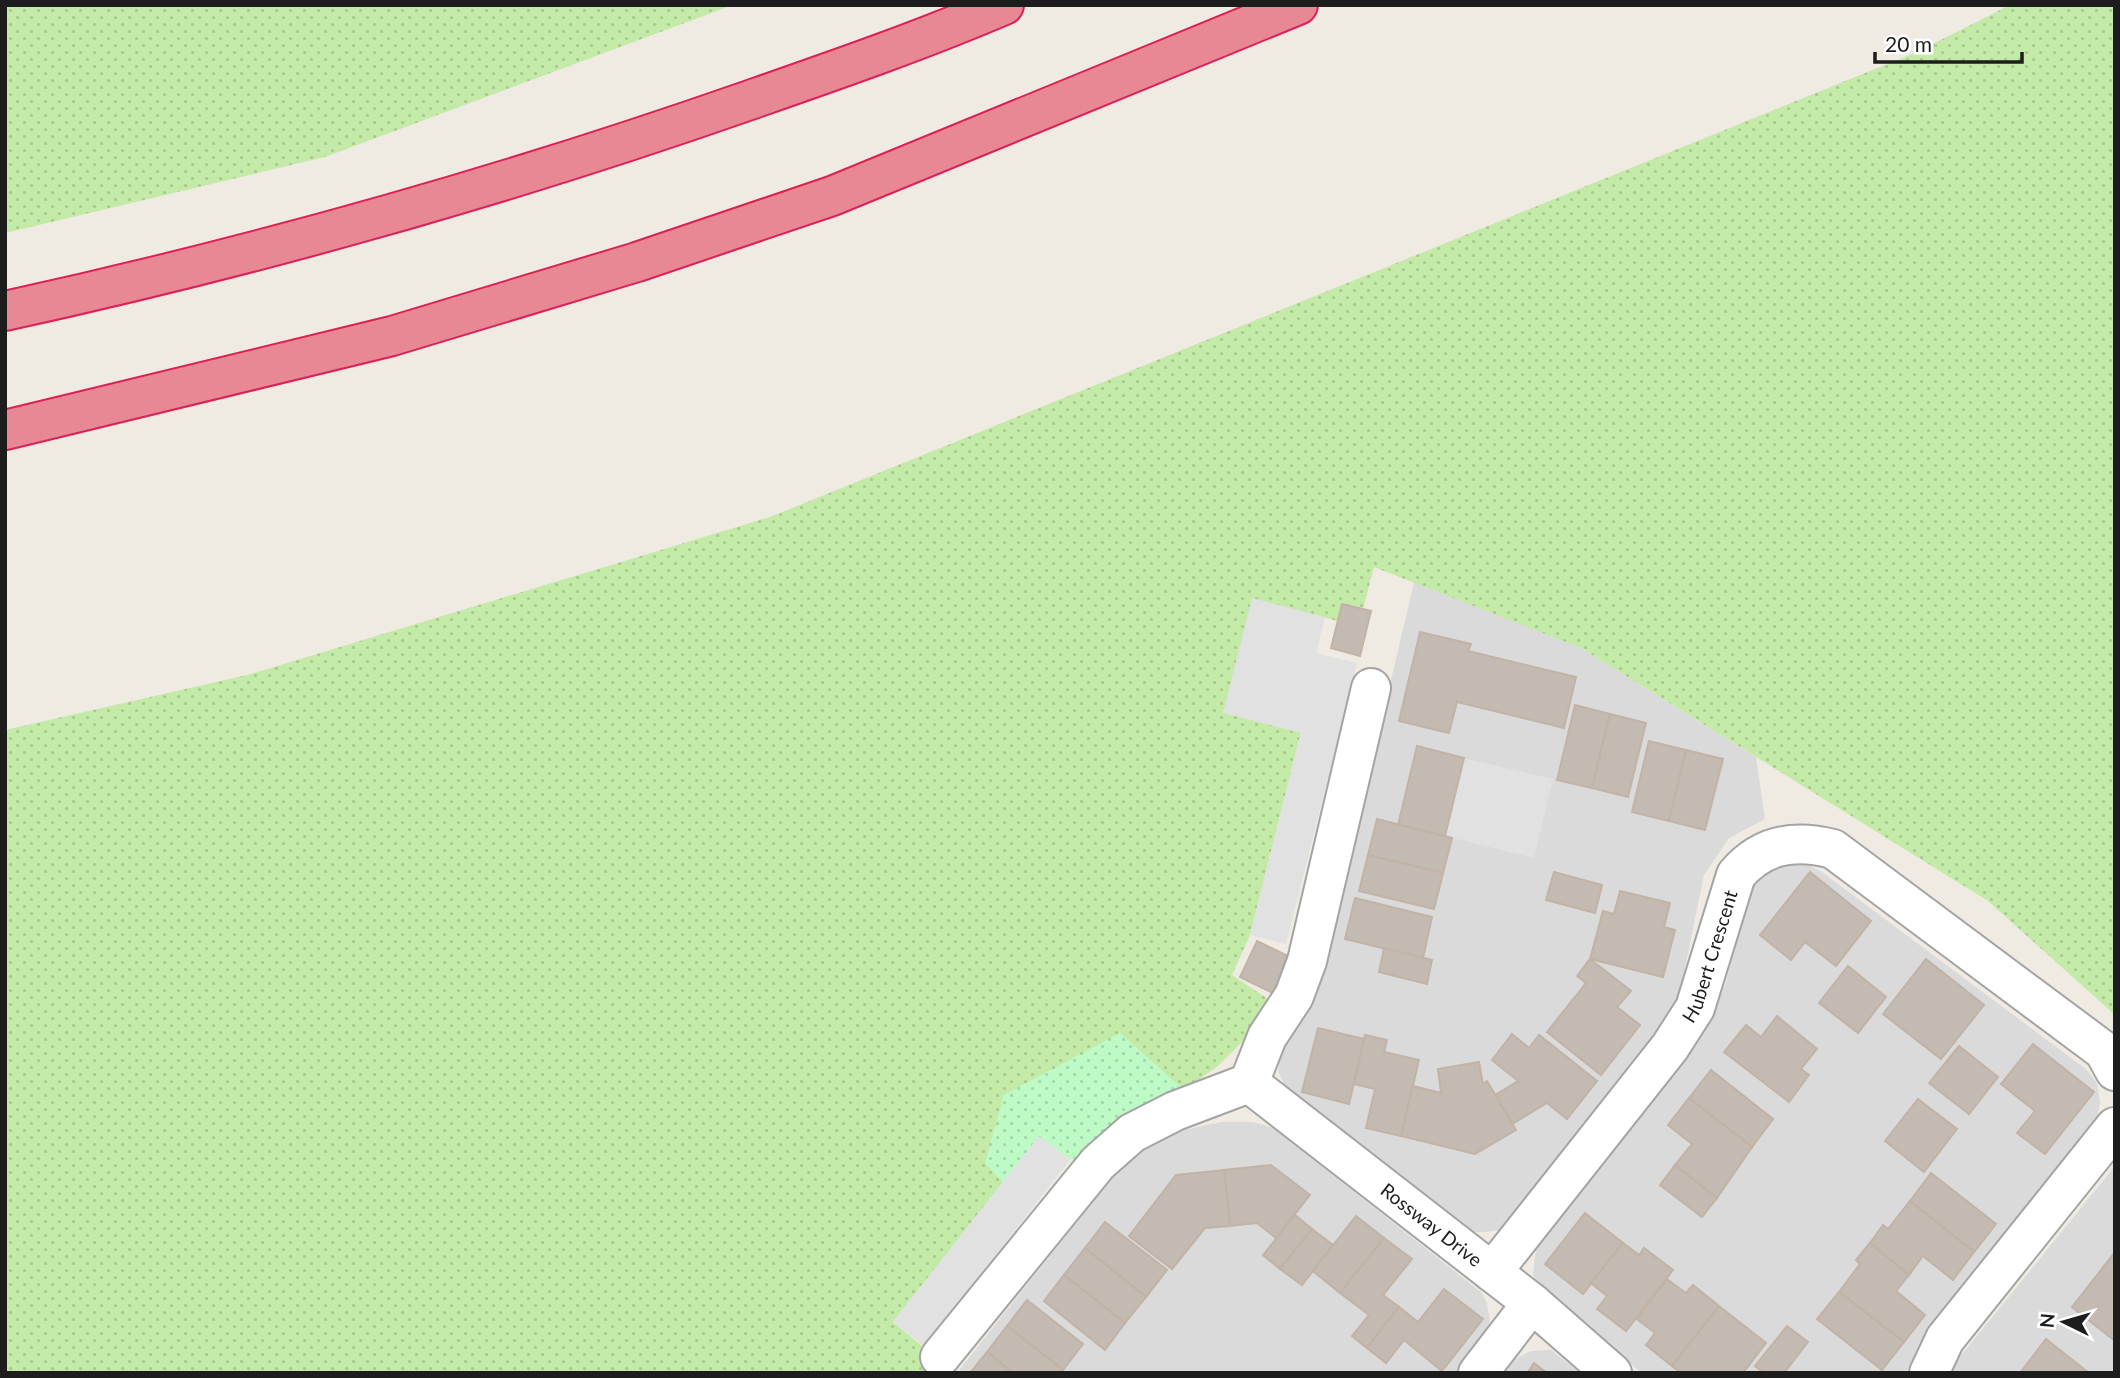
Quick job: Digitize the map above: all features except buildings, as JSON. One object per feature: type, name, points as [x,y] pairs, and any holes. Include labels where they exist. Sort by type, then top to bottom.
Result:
[{"type":"highway","points":[[5,311],[111,288],[363,222],[601,152],[1004,5]]},
{"type":"highway","points":[[5,430],[392,336],[637,262],[832,196],[1298,5]]},
{"type":"street","points":[[940,1357],[1107,1155],[1132,1133],[1175,1111],[1249,1083],[1267,1037],[1293,996],[1307,961],[1371,688]]},
{"type":"street","name":"Hubert Crescent","points":[[1492,1272],[1670,1047],[1695,1008],[1728,893],[1736,875],[1749,860],[1768,848],[1809,843],[1833,849],[2104,1051],[2115,1071]]},
{"type":"street","name":"Rossway Drive","points":[[1249,1083],[1532,1303],[1612,1373]]},
{"type":"street","points":[[1929,1373],[1945,1339],[2115,1127]]},
{"type":"street","points":[[1478,1373],[1532,1303]]},
{"type":"shaded area","points":[[1414,582],[1581,648],[1756,757],[1765,819],[1729,838],[1704,875],[1679,997],[1647,1048],[1502,1230],[1464,1232],[1289,1095],[1278,1071],[1283,1046],[1309,1010],[1323,971]]},
{"type":"shaded area","points":[[1252,598],[1325,617],[1316,653],[1357,663],[1286,944],[1250,935],[1301,733],[1223,713]]},
{"type":"shaded area","points":[[1464,758],[1553,779],[1534,858],[1445,836]]},
{"type":"shaded area","points":[[1802,862],[1822,872],[2087,1070],[2097,1083],[2100,1102],[2097,1119],[1919,1344],[1906,1373],[1642,1373],[1540,1292],[1533,1274],[1536,1248],[1703,1034],[1726,983],[1748,892],[1765,873]]},
{"type":"shaded area","points":[[1221,1122],[1253,1122],[1273,1128],[1481,1292],[1487,1303],[1490,1321],[1483,1345],[1460,1373],[957,1373],[1114,1175],[1145,1147],[1184,1130]]},
{"type":"shaded area","points":[[1039,1136],[1070,1160],[924,1346],[893,1322]]},
{"type":"shaded area","points":[[2115,1166],[2115,1373],[1952,1373],[1955,1363]]},
{"type":"shaded area","points":[[1551,1350],[1580,1373],[1501,1373],[1509,1362],[1531,1351]]},
{"type":"green space","points":[[5,5],[733,5],[325,157],[5,233]]},
{"type":"green space","points":[[2010,5],[2115,5],[2115,1015],[1988,901],[1581,648],[1374,567],[1363,609],[1342,604],[1338,621],[1252,599],[1224,712],[1301,732],[1250,935],[1232,975],[1271,1001],[1246,1038],[1218,1066],[1184,1090],[985,1163],[1003,1182],[893,1322],[955,1373],[5,1373],[5,730],[247,675],[770,517],[1917,52]]},
{"type":"green space","points":[[1120,1033],[1184,1090],[1109,1127],[1081,1156],[1070,1160],[1039,1136],[1003,1182],[985,1163],[1004,1095]]}]
